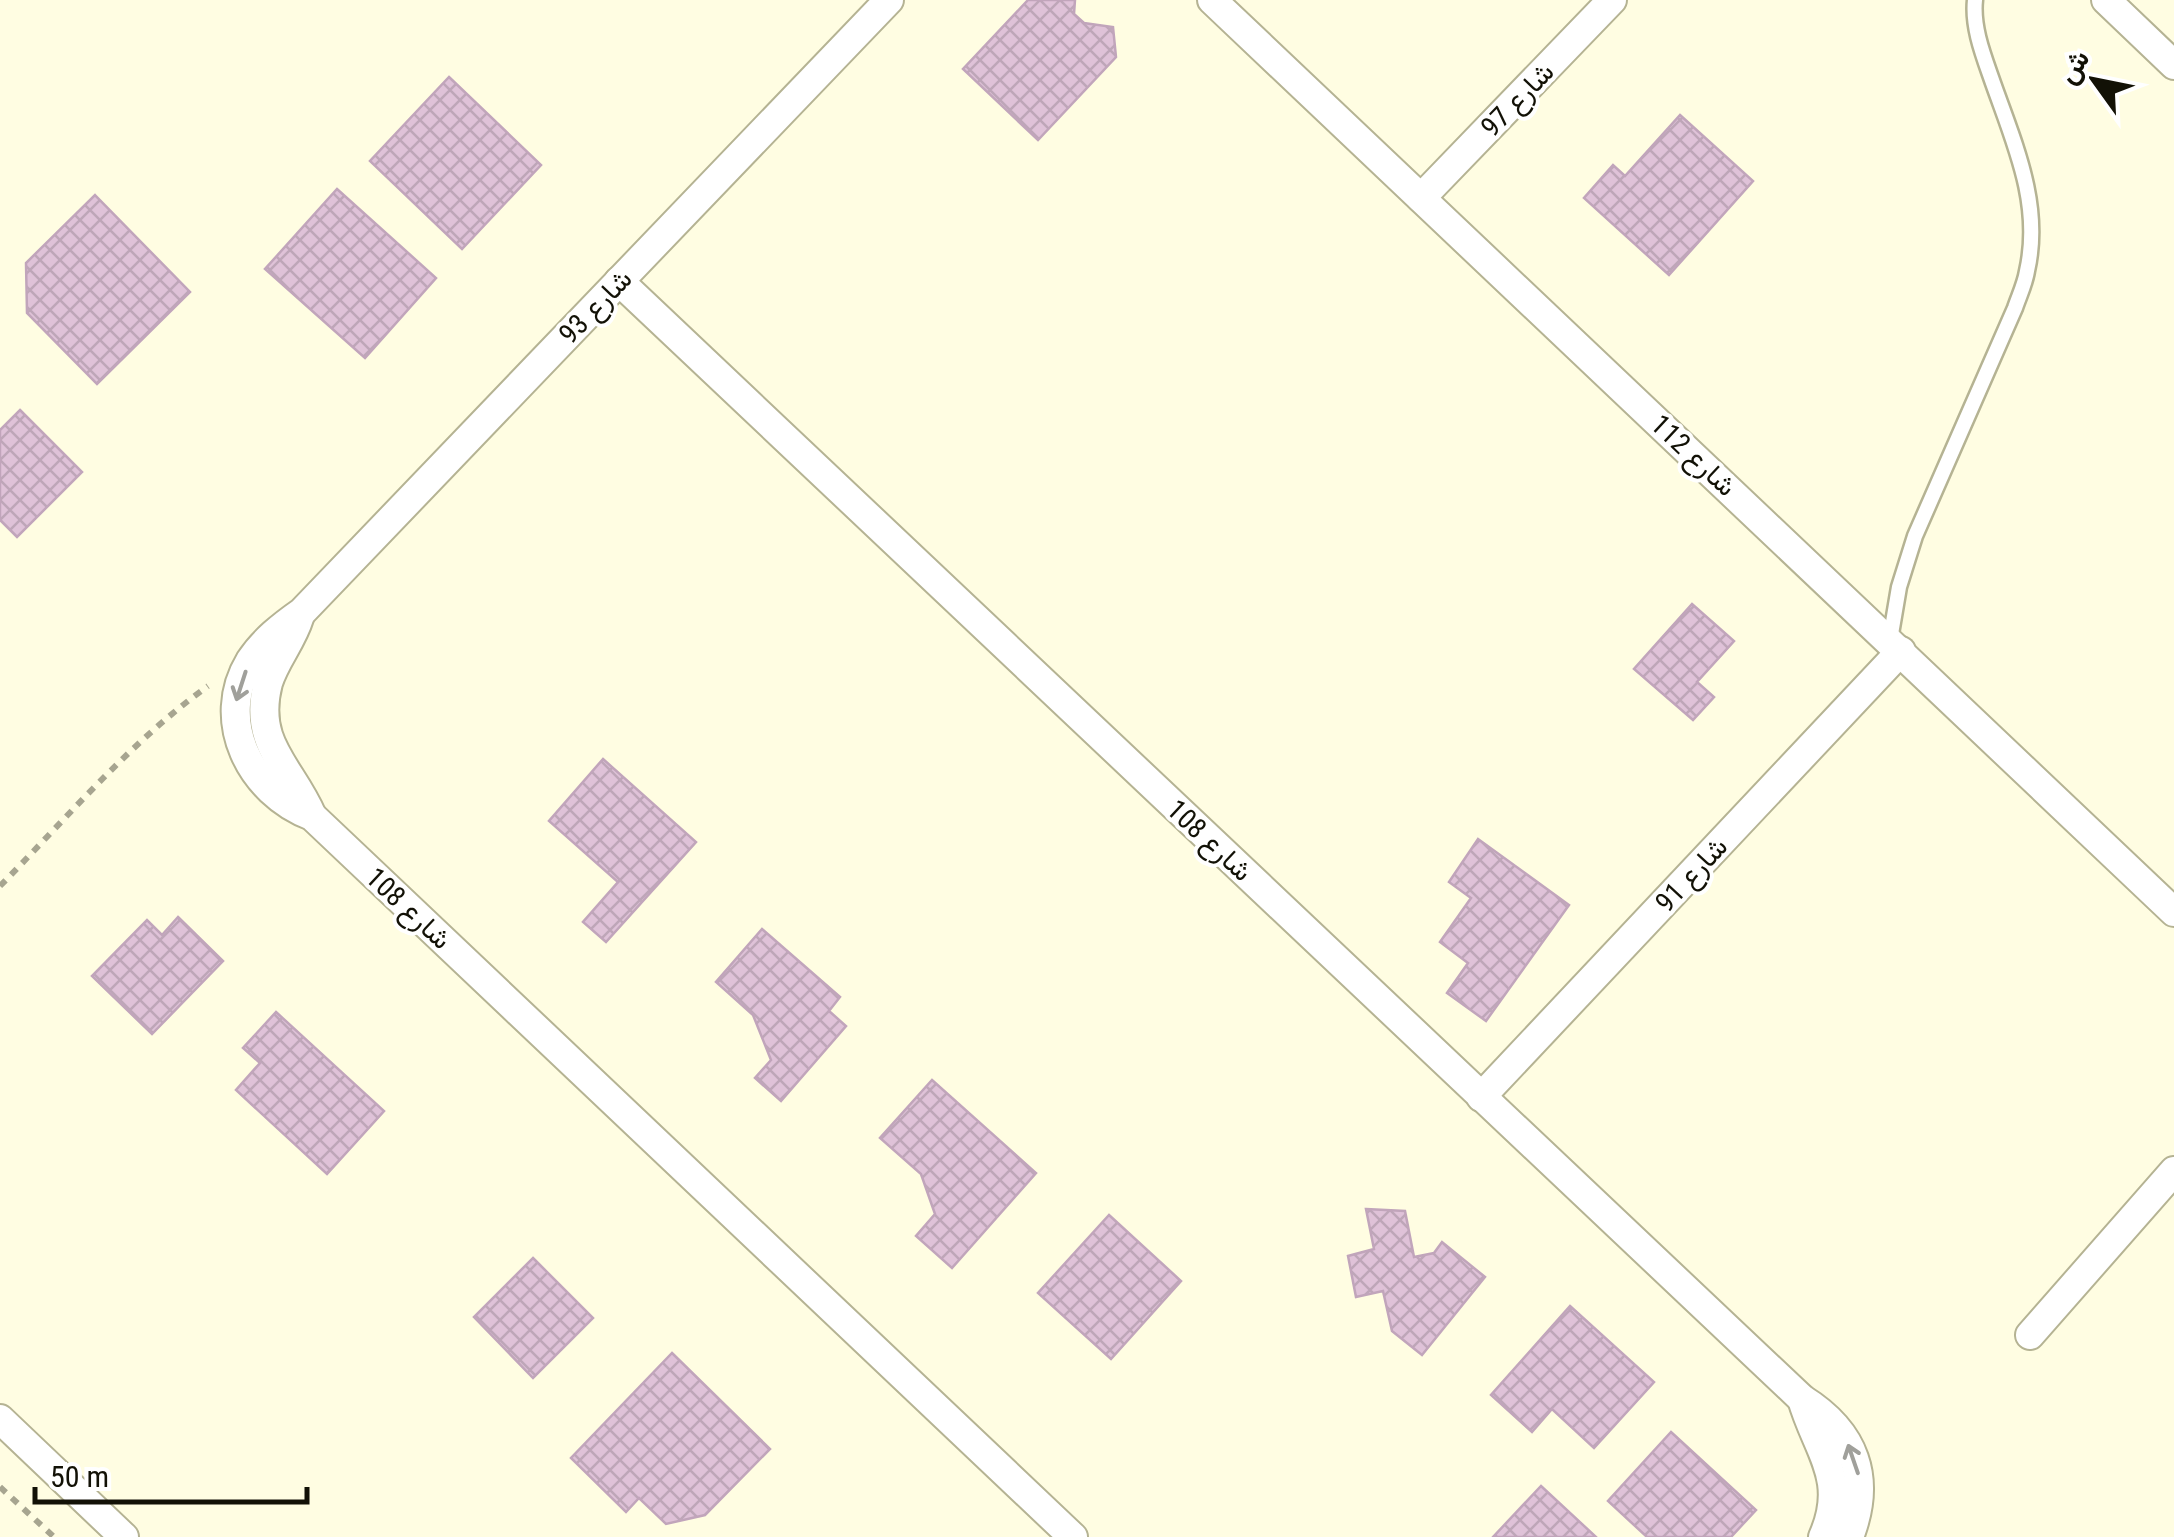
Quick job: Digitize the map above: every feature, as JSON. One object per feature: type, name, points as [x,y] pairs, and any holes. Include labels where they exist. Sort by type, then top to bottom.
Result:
[{"type":"street","name":"شارع 93","points":[[312,816],[285,802],[256,776],[244,755],[235,708],[250,662],[264,643],[302,612],[888,0]]},
{"type":"street","name":"شارع 112","points":[[1212,0],[2174,912]]},
{"type":"street","name":"شارع 97","points":[[1421,198],[1612,0]]},
{"type":"street","points":[[2106,0],[2174,65]]},
{"type":"street","name":"شارع 108","points":[[619,281],[1481,1097],[1802,1399],[1838,1428],[1851,1448],[1858,1470],[1857,1517],[1849,1537]]},
{"type":"street","name":"شارع 93","points":[[302,612],[269,682],[264,707],[266,732],[276,756],[312,816]]},
{"type":"street","name":"شارع 91","points":[[1481,1097],[1895,646]]},
{"type":"street","name":"شارع 108","points":[[312,816],[1073,1537]]},
{"type":"street","points":[[2030,1336],[2174,1171]]},
{"type":"street","name":"شارع 108","points":[[1802,1399],[1828,1460],[1833,1483],[1833,1505],[1824,1537]]},
{"type":"street","points":[[0,1419],[124,1537]]},
{"type":"lane","points":[[1895,646],[1899,587],[1916,536],[2015,308],[2027,273],[2032,236],[2031,199],[1980,45],[1975,0]]},
{"type":"path","points":[[0,886],[146,736],[212,683],[250,662]]},
{"type":"path","points":[[0,1487],[54,1537]]},
{"type":"building","points":[[1028,0],[1075,0],[1074,14],[1084,23],[1113,27],[1116,57],[1038,140],[963,69]]},
{"type":"building","points":[[449,77],[541,165],[462,249],[370,161]]},
{"type":"building","points":[[1680,115],[1753,181],[1669,275],[1584,198],[1613,165],[1625,176]]},
{"type":"building","points":[[337,189],[436,278],[365,358],[265,269]]},
{"type":"building","points":[[95,195],[190,292],[97,384],[27,313],[26,263]]},
{"type":"building","points":[[20,410],[82,472],[17,537],[0,520],[0,430]]},
{"type":"building","points":[[1692,604],[1734,641],[1697,682],[1714,697],[1693,720],[1634,669]]},
{"type":"building","points":[[603,759],[696,842],[606,942],[583,922],[618,882],[549,821]]},
{"type":"building","points":[[1478,839],[1569,905],[1486,1021],[1447,993],[1468,963],[1440,942],[1471,898],[1449,882]]},
{"type":"building","points":[[178,917],[223,961],[152,1034],[92,976],[147,920],[162,935]]},
{"type":"building","points":[[762,929],[840,997],[829,1011],[846,1026],[781,1101],[755,1078],[771,1060],[753,1015],[716,982]]},
{"type":"building","points":[[276,1012],[384,1111],[327,1174],[236,1090],[260,1063],[243,1048]]},
{"type":"building","points":[[932,1080],[1036,1173],[952,1268],[916,1236],[935,1214],[921,1174],[880,1138]]},
{"type":"building","points":[[1366,1209],[1405,1211],[1414,1257],[1434,1253],[1442,1242],[1485,1277],[1422,1355],[1392,1331],[1383,1291],[1356,1297],[1348,1256],[1374,1249]]},
{"type":"building","points":[[1109,1215],[1181,1281],[1111,1359],[1038,1293]]},
{"type":"building","points":[[533,1258],[593,1318],[533,1378],[474,1317]]},
{"type":"building","points":[[1570,1306],[1654,1382],[1594,1448],[1552,1409],[1532,1432],[1491,1395]]},
{"type":"building","points":[[672,1353],[770,1449],[705,1515],[666,1524],[639,1498],[626,1512],[571,1458]]},
{"type":"building","points":[[1671,1432],[1756,1510],[1731,1537],[1647,1537],[1608,1501]]},
{"type":"building","points":[[1541,1486],[1596,1537],[1493,1537]]}]
